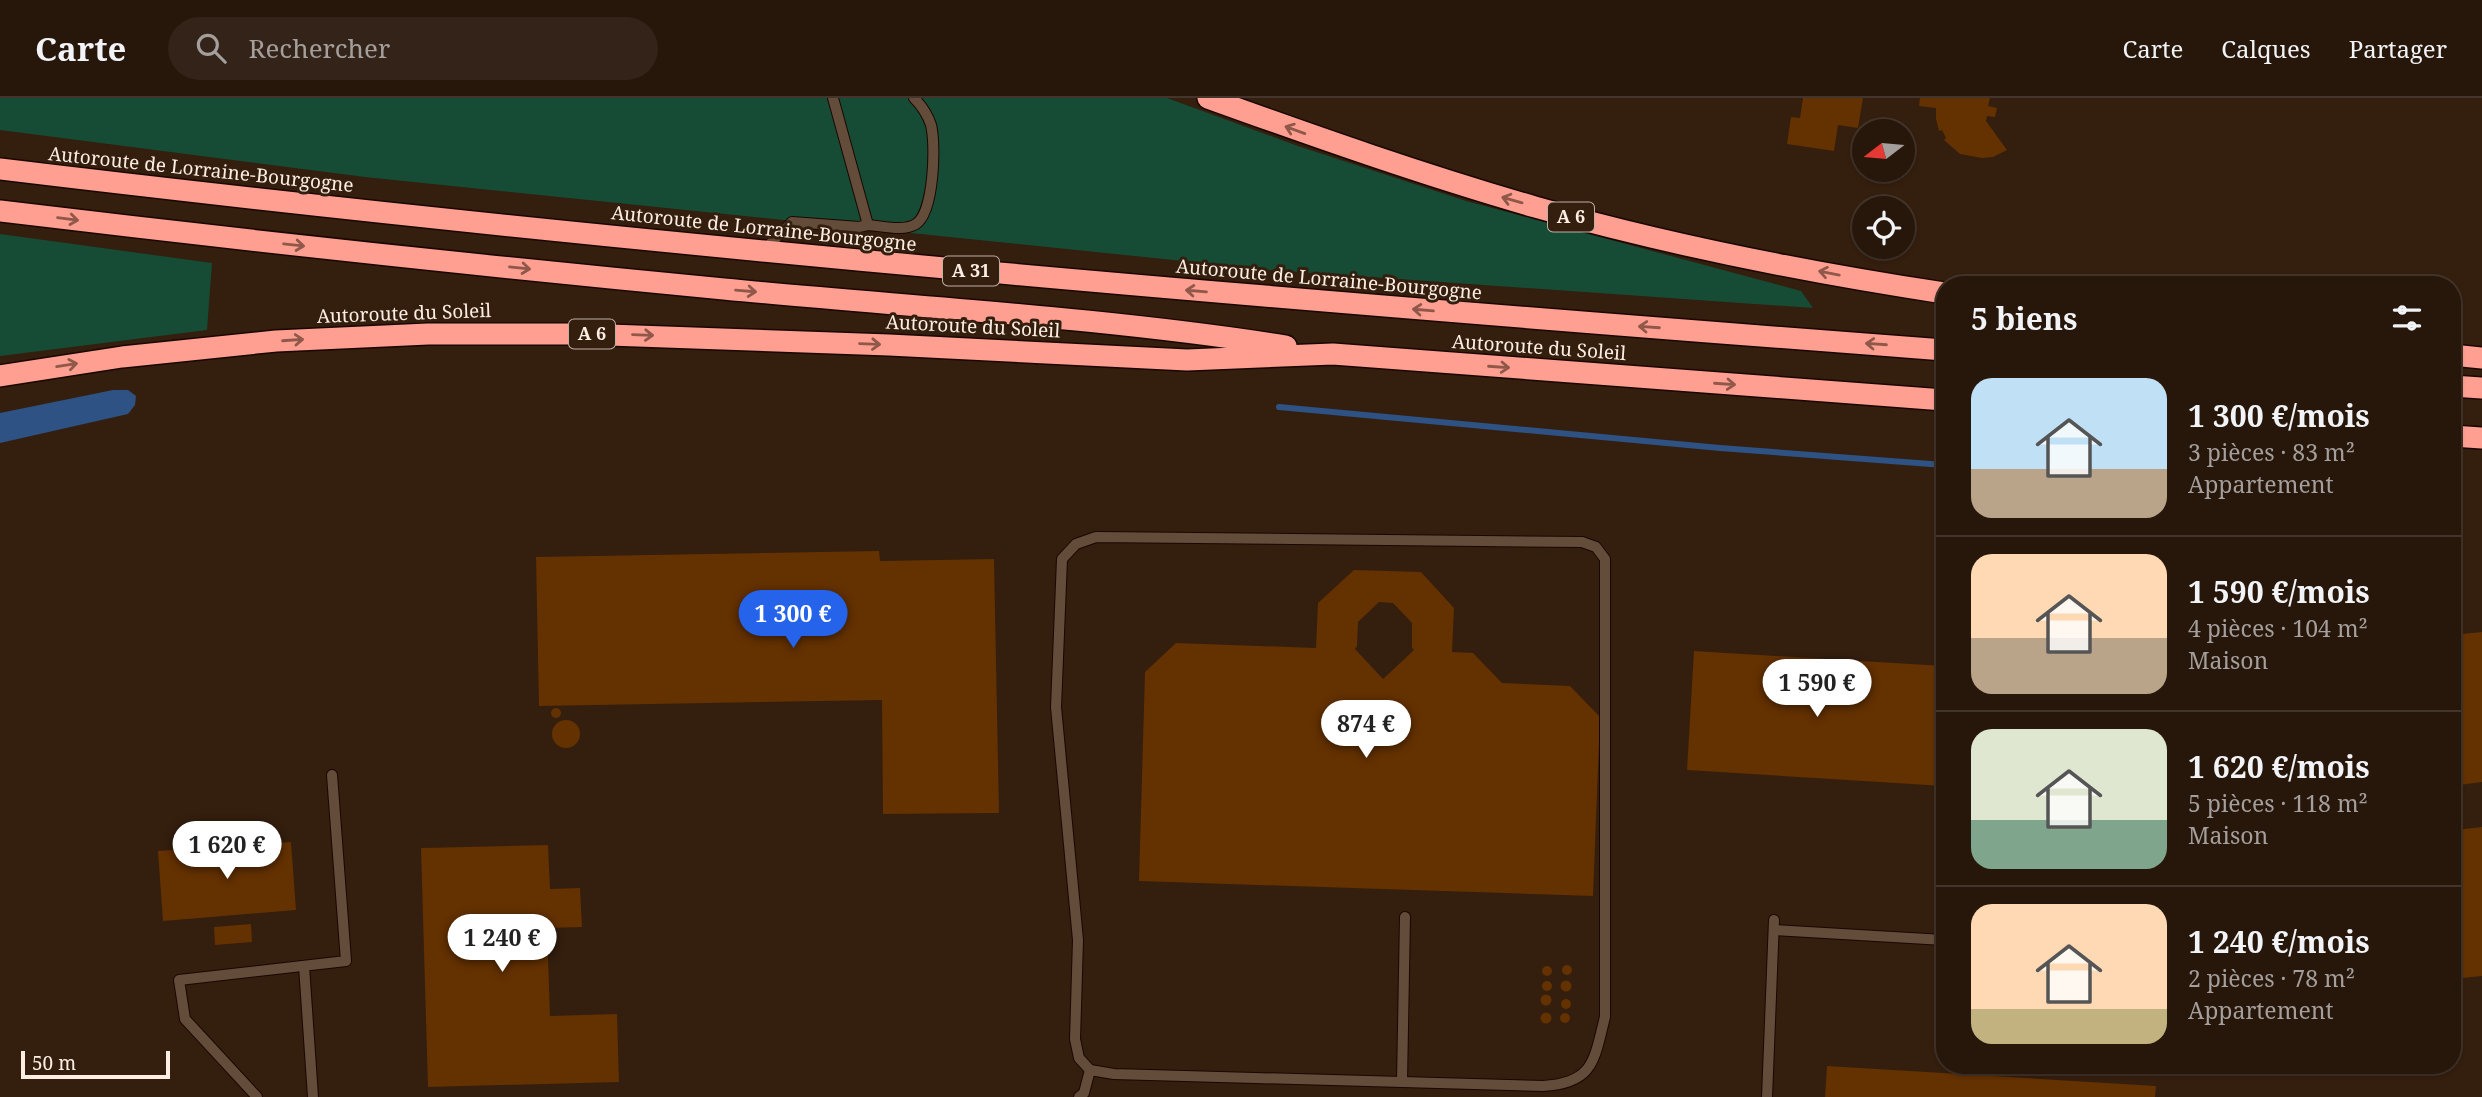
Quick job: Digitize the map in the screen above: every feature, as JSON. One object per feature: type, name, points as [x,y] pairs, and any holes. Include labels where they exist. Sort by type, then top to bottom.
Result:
[{"type":"highway","name":"A 6","points":[[1208,98],[1387,161],[1573,217],[1751,259],[1936,292]]},
{"type":"highway","name":"Autoroute de Lorraine-Bourgogne","points":[[0,169],[417,217],[1203,292],[1936,348]]},
{"type":"highway","name":"A 31","points":[[0,211],[415,258],[1188,331],[1333,354]]},
{"type":"highway","name":"Autoroute du Soleil","points":[[0,376],[122,357],[237,344],[428,334],[582,334],[734,338],[1187,360],[1333,354],[1936,399]]},
{"type":"highway","points":[[2461,356],[2482,358]]},
{"type":"highway","points":[[2461,387],[2482,388]]},
{"type":"highway","points":[[2461,437],[2482,438]]},
{"type":"lane","points":[[833,98],[868,225]]},
{"type":"lane","points":[[762,251],[792,222],[905,228],[915,224],[925,212],[929,201],[933,135],[930,121],[914,98]]},
{"type":"lane","points":[[1096,537],[1582,542],[1596,547],[1605,559],[1605,1017],[1594,1058],[1581,1077],[1564,1085],[1114,1074],[1090,1070],[1079,1058],[1076,1038],[1078,940],[1056,707],[1062,559],[1076,544],[1096,537]]},
{"type":"lane","points":[[257,1097],[185,1019],[179,980],[346,961],[332,775]]},
{"type":"lane","points":[[1402,1082],[1405,917]]},
{"type":"lane","points":[[1767,1097],[1774,925],[1936,939]]},
{"type":"lane","points":[[304,966],[313,1097]]},
{"type":"lane","points":[[1080,1097],[1084,1093],[1090,1070]]},
{"type":"green space","points":[[0,98],[1167,98],[1298,146],[1466,201],[1801,291],[1813,308],[1271,270],[365,177],[0,130]]},
{"type":"green space","points":[[0,234],[212,263],[207,330],[0,356]]},
{"type":"water","points":[[113,390],[128,390],[136,396],[135,405],[128,414],[0,443],[0,413]]},
{"type":"building","points":[[1803,98],[1863,98],[1860,119],[1852,119],[1852,127],[1838,125],[1834,151],[1787,144],[1791,117],[1800,118]]},
{"type":"building","points":[[1920,98],[1990,98],[1988,106],[1997,108],[1995,117],[1987,116],[1986,121],[2007,150],[1993,157],[1982,158],[1960,154],[1944,140],[1946,138],[1942,130],[1939,131],[1936,108],[1919,106]]},
{"type":"building","points":[[879,551],[880,561],[994,559],[999,813],[883,814],[882,700],[539,706],[536,557]]},
{"type":"building","points":[[1354,570],[1421,572],[1454,608],[1452,652],[1473,653],[1502,683],[1570,686],[1600,717],[1593,896],[1139,881],[1145,672],[1176,643],[1316,648],[1318,603]],"holes":[[[1379,602],[1393,603],[1412,623],[1414,650],[1383,679],[1355,649],[1358,622]]]},
{"type":"building","points":[[2482,632],[2482,782],[2461,785],[2461,634]]},
{"type":"building","points":[[1694,651],[1936,666],[1936,786],[1687,770]]},
{"type":"building","points":[[556,708],[560,709],[560,717],[556,718],[552,717],[551,713],[552,709]]},
{"type":"building","points":[[566,720],[576,724],[580,734],[576,744],[566,748],[556,744],[552,734],[556,724]]},
{"type":"building","points":[[2482,827],[2482,976],[2461,978],[2461,829]]},
{"type":"building","points":[[291,842],[296,910],[163,921],[158,851]]},
{"type":"building","points":[[548,845],[550,889],[580,888],[582,927],[547,928],[550,1016],[617,1014],[619,1082],[428,1087],[421,848]]},
{"type":"building","points":[[251,924],[252,942],[215,945],[214,927]]},
{"type":"building","points":[[1567,965],[1572,970],[1567,975],[1562,970]]},
{"type":"building","points":[[1547,966],[1552,971],[1547,976],[1542,971]]},
{"type":"building","points":[[1547,981],[1552,986],[1547,991],[1542,986]]},
{"type":"building","points":[[1566,981],[1570,982],[1570,990],[1566,991],[1562,990],[1561,986],[1562,982]]},
{"type":"building","points":[[1546,995],[1550,996],[1550,1004],[1546,1005],[1542,1004],[1541,1000],[1542,996]]},
{"type":"building","points":[[1566,999],[1571,1004],[1566,1009],[1561,1004]]},
{"type":"building","points":[[1546,1013],[1550,1014],[1550,1022],[1546,1023],[1542,1022],[1541,1018],[1542,1014]]},
{"type":"building","points":[[1565,1013],[1569,1014],[1569,1022],[1565,1023],[1561,1022],[1560,1018],[1561,1014]]},
{"type":"building","points":[[1827,1066],[2156,1086],[2155,1097],[1825,1097]]},
{"type":"waterway","points":[[1279,407],[1720,448],[1936,464]]}]
